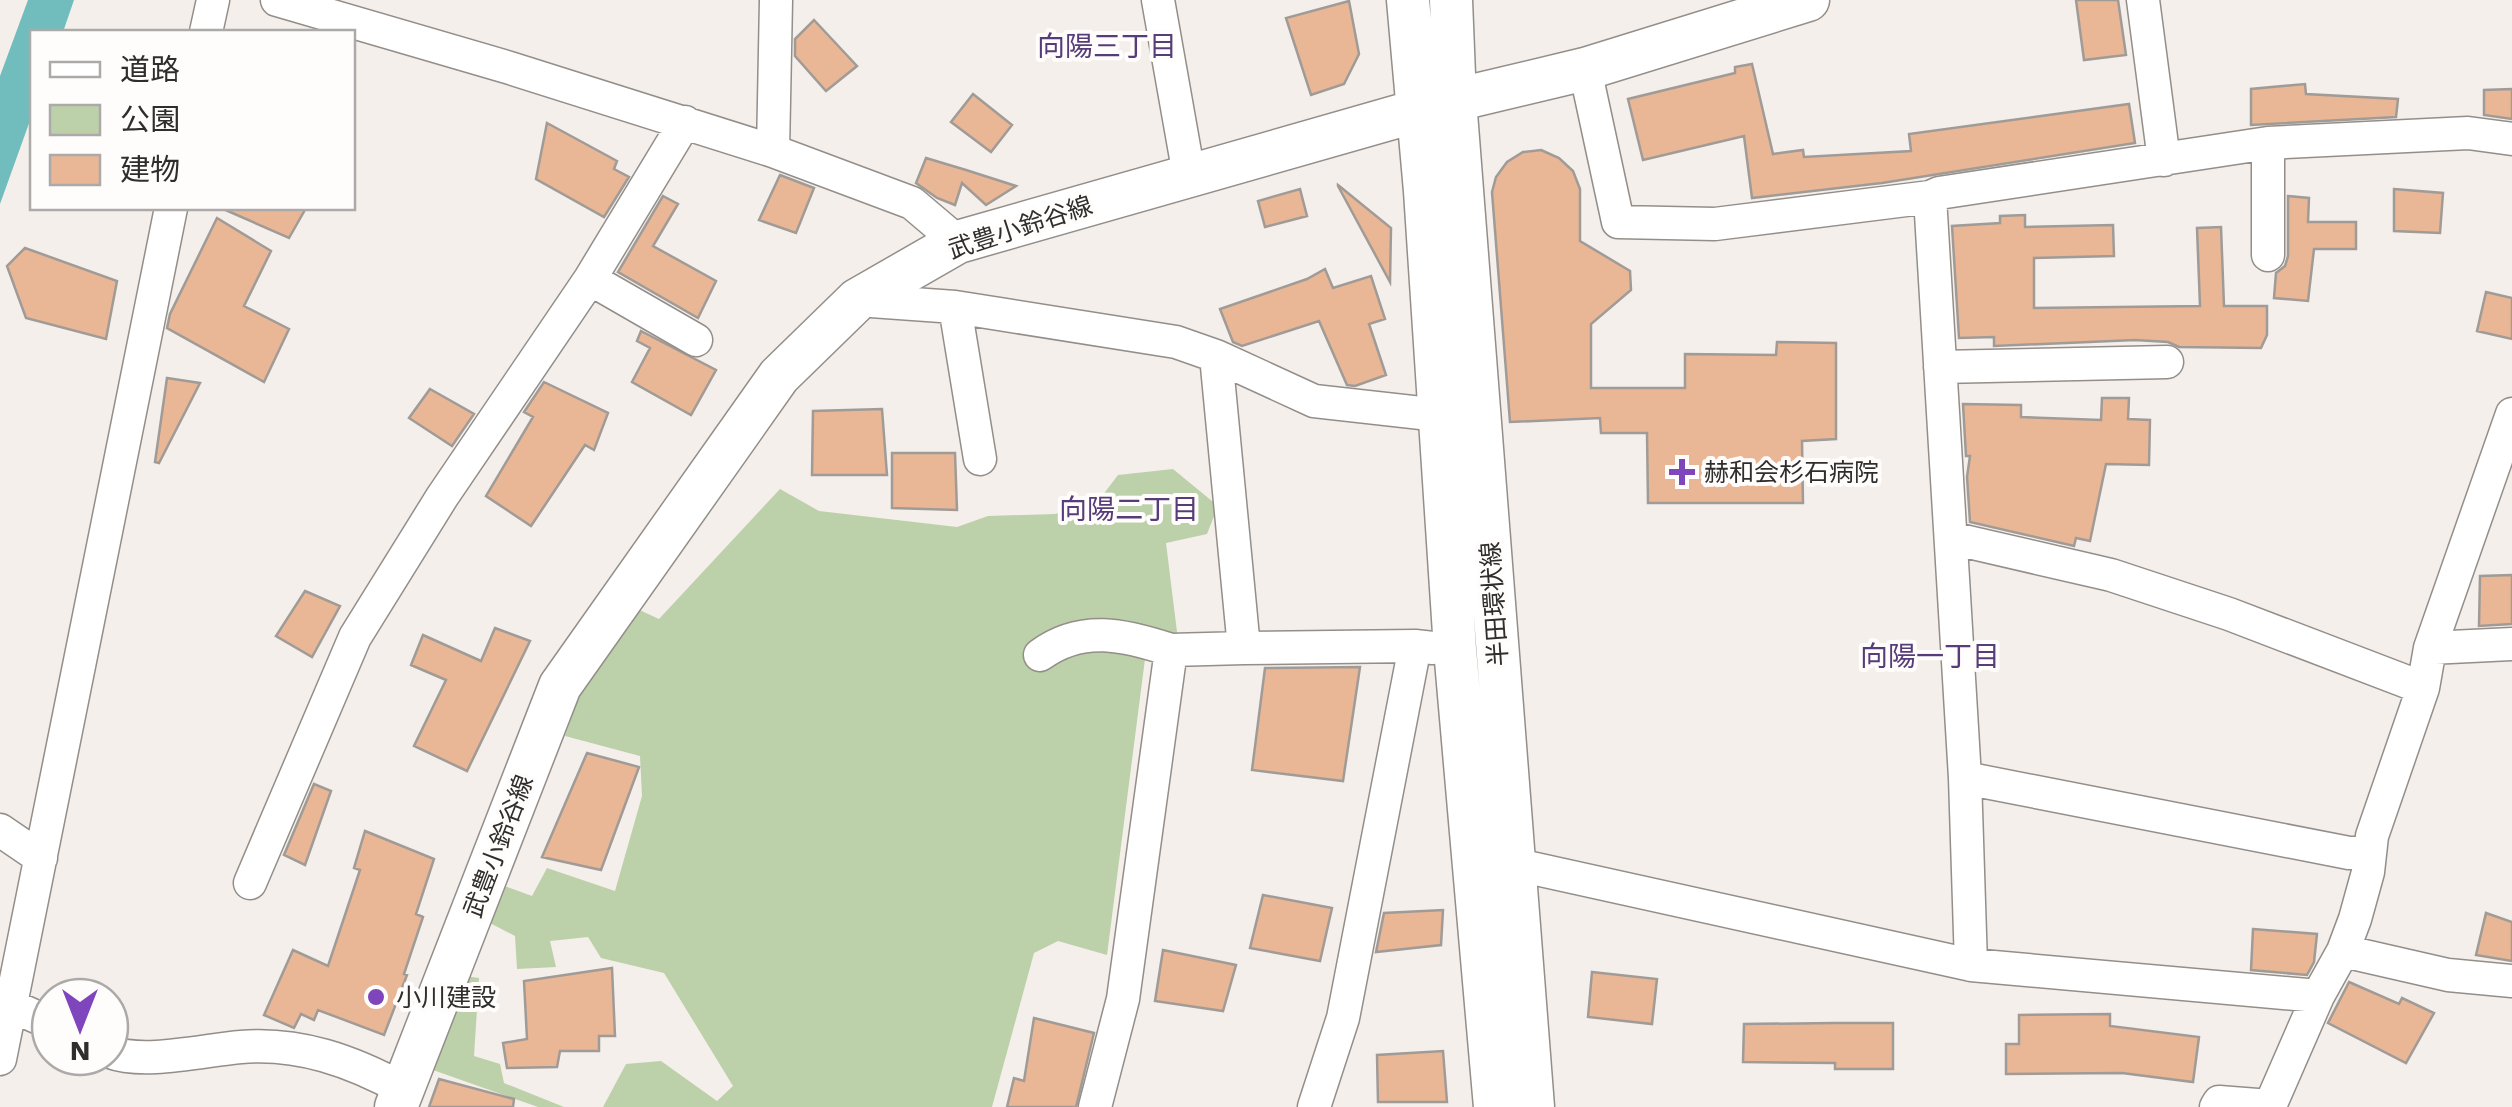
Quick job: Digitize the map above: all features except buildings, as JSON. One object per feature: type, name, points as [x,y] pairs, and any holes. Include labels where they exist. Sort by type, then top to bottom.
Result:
[{"type":"main road","points":[[1408,0],[1435,106]]},
{"type":"main road","points":[[1435,106],[1451,0]]},
{"type":"main road","name":"武豊小鈴谷線","points":[[400,1098],[560,686],[780,376],[858,300],[958,242],[1435,106],[1585,69],[1808,0]]},
{"type":"main road","name":"半田環状線","points":[[1435,106],[1425,192],[1438,415],[1435,648],[1495,1107]]},
{"type":"main road","name":"半田環状線","points":[[1435,106],[1514,864],[1533,1107]]},
{"type":"street","points":[[206,30],[213,0]]},
{"type":"street","points":[[276,0],[773,151],[912,202],[958,242]]},
{"type":"street","points":[[773,151],[776,0]]},
{"type":"street","points":[[1158,0],[1189,175]]},
{"type":"street","points":[[2143,0],[2164,160]]},
{"type":"street","points":[[1585,69],[1618,222],[1715,224],[1930,197],[2268,143],[2468,133],[2512,139]]},
{"type":"street","points":[[250,883],[355,637],[442,497],[590,279],[686,122]]},
{"type":"street","points":[[2268,143],[2268,255]]},
{"type":"street","points":[[1930,197],[1965,778],[1970,964]]},
{"type":"street","points":[[0,1059],[171,210]]},
{"type":"street","points":[[590,279],[696,340]]},
{"type":"street","points":[[858,300],[955,307],[1176,342],[1314,401],[1438,415]]},
{"type":"street","points":[[955,307],[980,459]]},
{"type":"street","points":[[1216,356],[1244,648]]},
{"type":"street","points":[[1940,367],[2166,362]]},
{"type":"street","points":[[2216,1107],[2219,1102],[2270,1106],[2318,996],[2343,951],[2368,872],[2372,836],[2422,688],[2430,648],[2512,414]]},
{"type":"street","points":[[1951,538],[2111,576],[2229,614],[2422,688]]},
{"type":"street","points":[[1040,654],[1077,636],[1103,633],[1128,636],[1171,650],[1435,648],[1343,1018],[1314,1107]]},
{"type":"street","points":[[2430,648],[2512,644]]},
{"type":"street","points":[[1095,1107],[1124,1000],[1171,650]]},
{"type":"street","points":[[1965,778],[2349,853],[2370,853]]},
{"type":"street","points":[[0,830],[41,858]]},
{"type":"street","points":[[1514,864],[1970,964],[2318,996]]},
{"type":"street","points":[[2343,951],[2448,975],[2512,981]]},
{"type":"street","points":[[12,1006],[30,1014]]},
{"type":"street","points":[[130,1054],[176,1056],[243,1046],[302,1048],[363,1069],[400,1098]]},
{"type":"green space","points":[[1173,469],[1218,506],[1207,534],[1166,543],[1178,640],[1146,651],[1107,955],[1058,941],[1034,953],[992,1107],[603,1107],[626,1064],[661,1061],[717,1101],[733,1086],[664,973],[601,958],[588,937],[550,941],[556,967],[517,969],[515,936],[488,922],[502,885],[532,896],[547,868],[615,891],[642,796],[640,756],[565,736],[579,696],[635,608],[659,619],[780,489],[819,511],[957,527],[988,516],[1055,514],[1099,500],[1118,475]]},
{"type":"green space","points":[[465,976],[479,978],[474,1056],[500,1064],[504,1083],[564,1107],[538,1107],[433,1070]]},
{"type":"water","points":[[28,0],[74,0],[64,30],[30,30],[30,121],[0,204],[0,76]]},
{"type":"place","name":"赫和会杉石病院","points":[[1682,472]]},
{"type":"place","name":"小川建設","points":[[376,997]]},
{"type":"district","name":"向陽三丁目","points":[[1107,46]]},
{"type":"district","name":"向陽二丁目","points":[[1129,509]]},
{"type":"district","name":"向陽一丁目","points":[[1930,656]]}]
